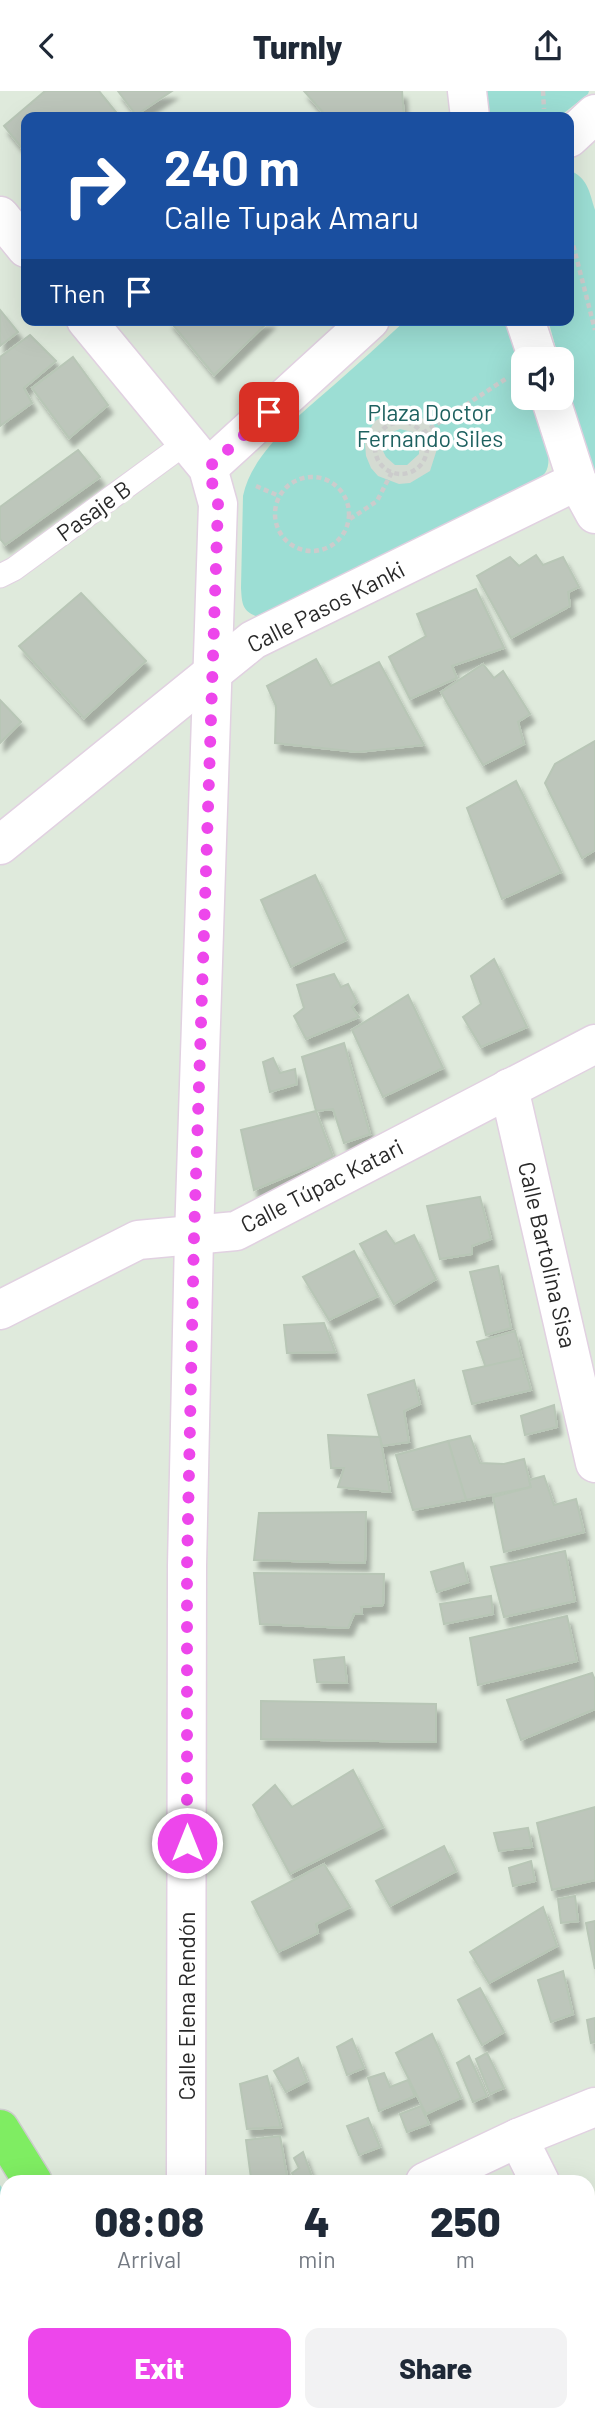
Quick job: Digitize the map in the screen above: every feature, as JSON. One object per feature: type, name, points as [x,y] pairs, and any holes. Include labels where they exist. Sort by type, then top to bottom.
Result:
[{"type":"highway","points":[[0,2129],[29,2175]]},
{"type":"street","points":[[467,91],[469,112]]},
{"type":"street","points":[[574,133],[595,114]]},
{"type":"street","points":[[0,216],[21,242]]},
{"type":"street","name":"Calle Elena Rendón","points":[[91,326],[197,455],[218,504],[194,1237],[187,1566],[186,2175]]},
{"type":"street","points":[[197,455],[362,326]]},
{"type":"street","points":[[525,326],[527,347]]},
{"type":"street","points":[[554,410],[577,481],[595,514]]},
{"type":"street","name":"Calle Pasos Kanki","points":[[0,845],[253,640],[577,481]]},
{"type":"street","name":"Calle Túpac Katari","points":[[0,1310],[138,1240],[194,1237],[236,1231],[595,1044]]},
{"type":"street","name":"Calle Bartolina Sisa","points":[[509,1088],[595,1463]]},
{"type":"street","points":[[440,2175],[517,2138],[595,2107]]},
{"type":"street","points":[[517,2138],[536,2175]]},
{"type":"lane","name":"Pasaje B","points":[[0,576],[197,455]]},
{"type":"path","points":[[542,91],[544,109]]},
{"type":"path","points":[[574,248],[595,330]]},
{"type":"path","points":[[423,433],[511,376]]},
{"type":"path","points":[[399,421],[408,422],[423,433],[427,450],[421,466],[407,474],[392,472],[385,468],[376,454],[375,445],[383,429],[399,421]]},
{"type":"path","points":[[350,519],[377,501],[392,472]]},
{"type":"path","points":[[311,476],[324,478],[344,494],[350,519],[339,541],[330,548],[308,552],[287,542],[279,533],[275,508],[287,485],[298,478],[311,476]]},
{"type":"path","points":[[256,486],[279,496]]},
{"type":"green space","points":[[486,91],[589,91],[565,112],[488,112]]},
{"type":"green space","points":[[574,172],[584,181],[595,210],[595,477],[574,408],[574,347],[556,347],[550,326],[574,326]]},
{"type":"green space","name":"Plaza Doctor Fernando Siles","points":[[399,326],[512,326],[518,347],[511,347],[511,410],[537,410],[545,436],[548,466],[545,473],[531,483],[258,617],[249,612],[242,598],[243,496],[256,464],[307,408]]},
{"type":"shaded area","points":[[397,411],[409,412],[430,425],[436,436],[437,449],[430,471],[410,483],[399,484],[378,476],[366,456],[368,432],[375,421]],"holes":[[[400,429],[412,432],[419,441],[419,454],[407,465],[395,465],[383,451],[388,434]]]},
{"type":"building","points":[[45,91],[99,91],[116,112],[21,112],[21,147],[4,126]]},
{"type":"building","points":[[118,91],[172,91],[140,112],[134,112]]},
{"type":"building","points":[[304,91],[402,91],[404,112],[323,112]]},
{"type":"building","points":[[0,310],[18,332],[0,346]]},
{"type":"building","points":[[174,326],[264,326],[214,375]]},
{"type":"building","points":[[30,335],[56,361],[24,388],[32,403],[0,426],[0,357]]},
{"type":"building","points":[[73,357],[108,405],[69,438],[32,388]]},
{"type":"building","points":[[78,450],[100,477],[5,545],[0,539],[0,507]]},
{"type":"building","points":[[536,555],[543,565],[563,557],[579,587],[568,592],[570,606],[511,638],[477,576],[510,557],[519,566]]},
{"type":"building","points":[[476,589],[504,648],[452,666],[457,678],[410,699],[389,657],[426,636],[417,614]]},
{"type":"building","points":[[81,593],[146,661],[84,718],[19,646]]},
{"type":"building","points":[[316,659],[331,686],[379,662],[424,745],[358,752],[275,743],[276,706],[267,686]]},
{"type":"building","points":[[483,664],[494,678],[503,671],[530,714],[518,722],[524,744],[483,765],[441,692]]},
{"type":"building","points":[[0,700],[21,722],[0,743]]},
{"type":"building","points":[[595,741],[595,850],[582,858],[545,783],[555,764]]},
{"type":"building","points":[[516,781],[561,872],[502,899],[467,808]]},
{"type":"building","points":[[315,875],[346,940],[291,967],[261,900]]},
{"type":"building","points":[[494,959],[527,1027],[481,1047],[463,1017],[481,1004],[471,976]]},
{"type":"building","points":[[334,974],[341,987],[348,984],[357,1002],[352,1007],[359,1017],[306,1039],[294,1016],[304,1008],[297,985]]},
{"type":"building","points":[[408,995],[443,1068],[383,1097],[352,1030]]},
{"type":"building","points":[[344,1043],[370,1134],[344,1143],[333,1109],[316,1111],[302,1057]]},
{"type":"building","points":[[273,1058],[280,1073],[295,1069],[297,1084],[270,1092],[263,1062]]},
{"type":"building","points":[[316,1111],[333,1157],[254,1190],[241,1130]]},
{"type":"building","points":[[480,1197],[491,1239],[472,1246],[472,1254],[440,1259],[427,1206]]},
{"type":"building","points":[[386,1231],[395,1244],[414,1235],[436,1279],[394,1304],[360,1244]]},
{"type":"building","points":[[354,1251],[378,1296],[329,1320],[303,1277]]},
{"type":"building","points":[[498,1266],[511,1328],[486,1335],[470,1272]]},
{"type":"building","points":[[324,1323],[335,1352],[287,1353],[284,1325]]},
{"type":"building","points":[[515,1331],[522,1358],[486,1368],[477,1342]]},
{"type":"building","points":[[522,1358],[531,1390],[472,1404],[463,1371]]},
{"type":"building","points":[[414,1380],[420,1404],[404,1411],[409,1442],[382,1446],[368,1395]]},
{"type":"building","points":[[554,1405],[557,1427],[525,1435],[521,1416]]},
{"type":"building","points":[[328,1435],[380,1437],[390,1492],[338,1487],[344,1468],[331,1468]]},
{"type":"building","points":[[470,1436],[480,1463],[504,1464],[524,1459],[531,1487],[466,1500],[448,1441]]},
{"type":"building","points":[[448,1441],[466,1500],[413,1510],[396,1455]]},
{"type":"building","points":[[544,1476],[554,1505],[576,1499],[584,1532],[504,1552],[493,1497],[531,1487],[529,1480]]},
{"type":"building","points":[[366,1512],[365,1563],[254,1560],[259,1513]]},
{"type":"building","points":[[565,1551],[575,1601],[504,1617],[491,1567]]},
{"type":"building","points":[[463,1563],[468,1582],[437,1592],[431,1572]]},
{"type":"building","points":[[254,1573],[384,1574],[383,1605],[361,1607],[362,1614],[354,1614],[348,1628],[260,1624]]},
{"type":"building","points":[[491,1596],[493,1614],[444,1624],[440,1604]]},
{"type":"building","points":[[567,1616],[577,1661],[478,1685],[470,1638]]},
{"type":"building","points":[[344,1657],[347,1683],[317,1682],[314,1660]]},
{"type":"building","points":[[592,1673],[595,1680],[595,1709],[521,1740],[507,1700]]},
{"type":"building","points":[[261,1701],[436,1704],[436,1742],[261,1739]]},
{"type":"building","points":[[353,1770],[383,1827],[290,1874],[253,1805],[275,1785],[292,1807]]},
{"type":"building","points":[[595,1807],[595,1880],[552,1890],[537,1823]]},
{"type":"building","points":[[528,1828],[532,1847],[499,1851],[494,1833]]},
{"type":"building","points":[[444,1846],[456,1871],[390,1906],[376,1881]]},
{"type":"building","points":[[531,1861],[535,1881],[513,1886],[509,1868]]},
{"type":"building","points":[[324,1864],[350,1907],[316,1924],[318,1933],[278,1952],[252,1902]]},
{"type":"building","points":[[575,1896],[578,1921],[561,1923],[558,1899]]},
{"type":"building","points":[[543,1907],[557,1946],[489,1983],[470,1952]]},
{"type":"building","points":[[595,1921],[595,1969],[586,1923]]},
{"type":"building","points":[[563,1971],[573,2014],[551,2022],[538,1980]]},
{"type":"building","points":[[480,1988],[504,2032],[482,2045],[458,2000]]},
{"type":"building","points":[[595,2018],[595,2042],[591,2043],[587,2020]]},
{"type":"building","points":[[432,2034],[461,2098],[426,2114],[396,2053]]},
{"type":"building","points":[[352,2039],[364,2068],[347,2075],[337,2047]]},
{"type":"building","points":[[487,2053],[504,2088],[490,2094],[476,2059]]},
{"type":"building","points":[[469,2056],[487,2096],[473,2102],[457,2063]]},
{"type":"building","points":[[298,2058],[307,2081],[286,2092],[274,2071]]},
{"type":"building","points":[[384,2073],[390,2087],[408,2080],[415,2096],[379,2111],[368,2078]]},
{"type":"building","points":[[267,2076],[281,2127],[247,2129],[240,2084]]},
{"type":"building","points":[[421,2106],[429,2124],[407,2132],[400,2114]]},
{"type":"building","points":[[368,2118],[380,2147],[359,2155],[347,2126]]},
{"type":"building","points":[[280,2136],[287,2175],[251,2175],[246,2140]]},
{"type":"building","points":[[303,2152],[311,2175],[293,2175],[299,2168],[294,2158]]},
{"type":"route","points":[[187,1843],[187,1566],[194,1237],[218,504],[208,468],[269,412]]}]
